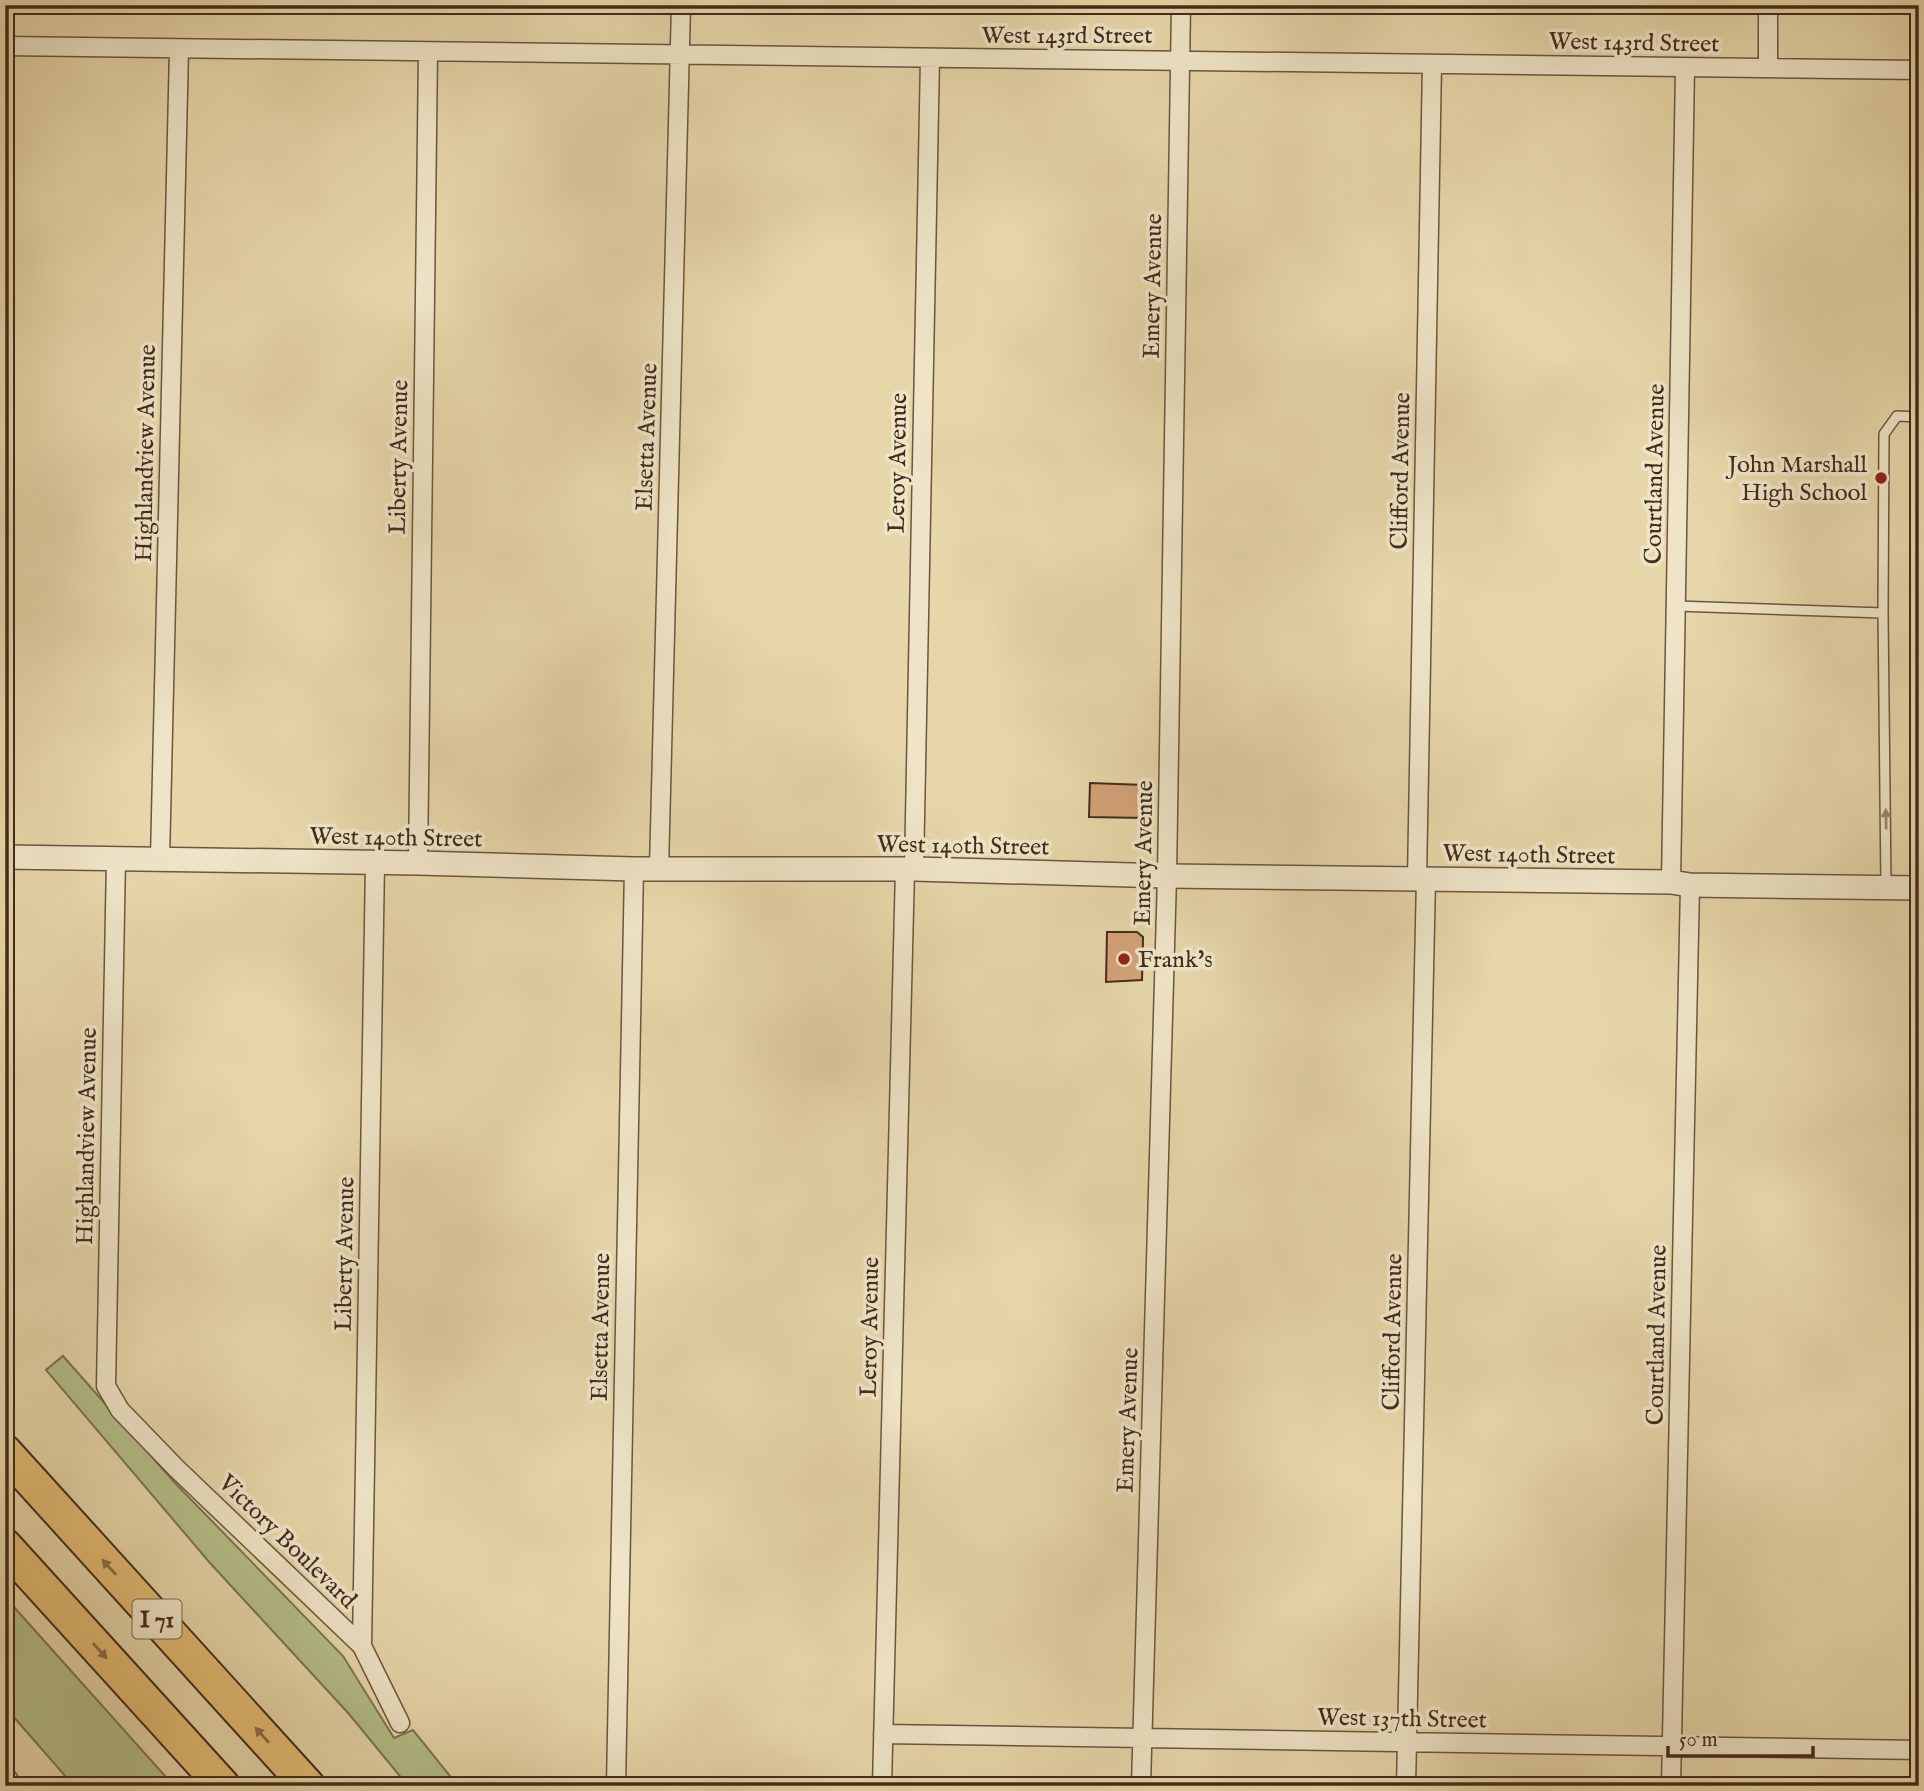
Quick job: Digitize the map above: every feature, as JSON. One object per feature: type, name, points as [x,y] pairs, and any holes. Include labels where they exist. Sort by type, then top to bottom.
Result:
[{"type":"highway","name":"I 71","points":[[5,1452],[308,1786]]},
{"type":"highway","name":"I 71","points":[[5,1546],[223,1786]]},
{"type":"street","name":"Elsetta Avenue","points":[[659,869],[681,5]]},
{"type":"street","name":"Emery Avenue","points":[[1141,1786],[1167,876],[1181,5]]},
{"type":"street","points":[[1768,5],[1768,68]]},
{"type":"street","name":"West 143rd Street","points":[[5,46],[1919,70]]},
{"type":"street","name":"Highlandview Avenue","points":[[160,859],[179,48]]},
{"type":"street","name":"Liberty Avenue","points":[[418,863],[428,52]]},
{"type":"street","name":"Leroy Avenue","points":[[881,1786],[910,869],[930,58]]},
{"type":"street","name":"Clifford Avenue","points":[[1406,1786],[1433,64]]},
{"type":"street","name":"Courtland Avenue","points":[[1671,1786],[1681,883],[1676,606],[1685,68]]},
{"type":"street","name":"West 140th Street","points":[[5,857],[418,863],[634,870],[910,869],[1167,876],[1919,888]]},
{"type":"street","name":"Highlandview Avenue","points":[[116,859],[106,1386],[120,1410]]},
{"type":"street","name":"Liberty Avenue","points":[[362,1646],[375,863]]},
{"type":"street","name":"Elsetta Avenue","points":[[616,1786],[634,870]]},
{"type":"street","name":"Victory Boulevard","points":[[120,1410],[176,1468],[362,1646],[400,1723]]},
{"type":"street","name":"West 137th Street","points":[[883,1734],[1919,1750]]},
{"type":"street","points":[[5,1775],[13,1786]]},
{"type":"lane","points":[[1886,887],[1884,434],[1896,416],[1919,416]]},
{"type":"lane","points":[[1676,606],[1883,613]]},
{"type":"path","points":[[1912,616],[1919,616]]},
{"type":"path","points":[[1910,767],[1919,767]]},
{"type":"green space","points":[[63,1356],[175,1483],[343,1656],[394,1738],[413,1730],[458,1786],[408,1786],[349,1714],[210,1563],[46,1370]]},
{"type":"green space","points":[[5,1597],[174,1786],[74,1786],[5,1707]]},
{"type":"building","points":[[1090,783],[1145,785],[1144,818],[1089,817]]},
{"type":"building","name":"Frank's","points":[[1107,932],[1137,932],[1143,937],[1142,980],[1106,982]]},
{"type":"place","name":"John Marshall High School","points":[[1881,478]]},
{"type":"place","name":"Frank's","points":[[1124,959]]}]
